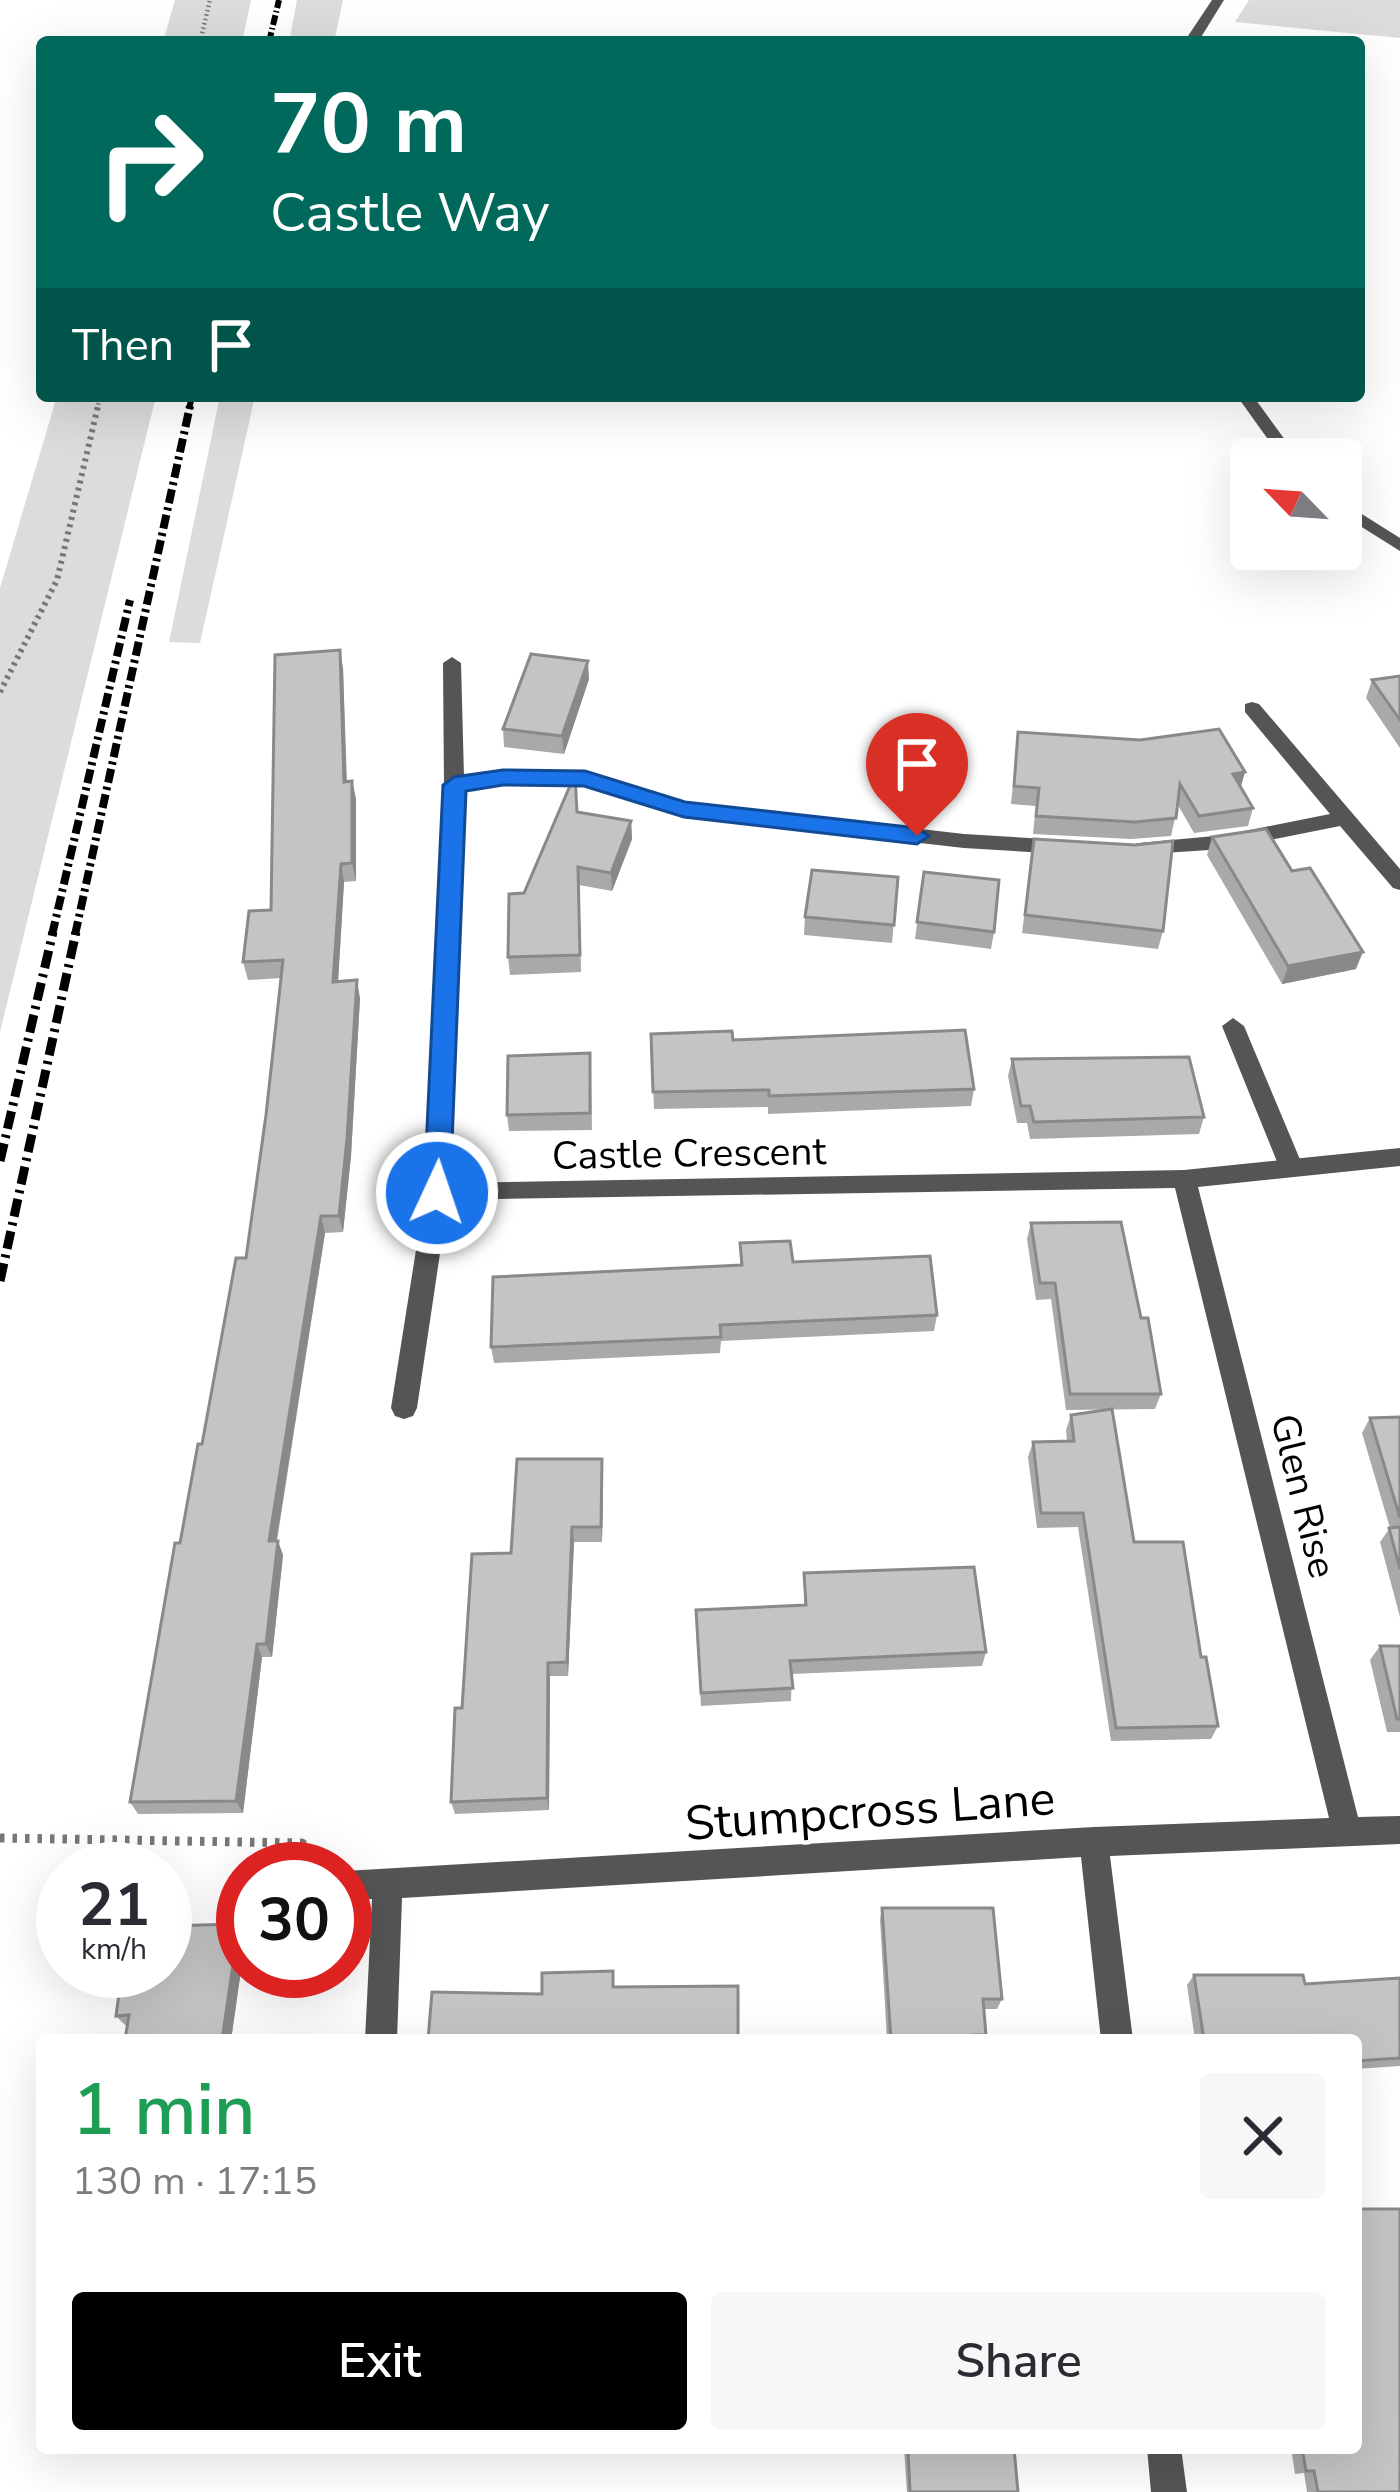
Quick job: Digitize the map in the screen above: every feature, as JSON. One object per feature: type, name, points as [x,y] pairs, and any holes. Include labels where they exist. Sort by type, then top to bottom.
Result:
[{"type":"street","points":[[1195,36],[1218,0]]},
{"type":"street","points":[[1249,402],[1276,438]]},
{"type":"street","points":[[1362,520],[1400,546]]},
{"type":"street","points":[[404,1408],[437,1193],[454,785],[452,663]]},
{"type":"street","points":[[1252,708],[1400,883]]},
{"type":"street","points":[[454,785],[503,777],[585,778],[684,809],[964,841],[1083,848]]},
{"type":"street","points":[[1107,850],[1225,842],[1343,818]]},
{"type":"street","points":[[1234,1026],[1292,1169]]},
{"type":"street","name":"Castle Crescent","points":[[437,1193],[1184,1178],[1400,1157]]},
{"type":"street","name":"Glen Rise","points":[[1184,1178],[1347,1832]]},
{"type":"street","name":"Stumpcross Lane","points":[[372,1886],[1094,1842],[1400,1830]]},
{"type":"street","points":[[1094,1842],[1116,2034]]},
{"type":"street","points":[[381,2034],[387,1886]]},
{"type":"street","points":[[1164,2454],[1168,2492]]},
{"type":"path","points":[[201,36],[210,0]]},
{"type":"path","points":[[0,692],[57,580],[99,402]]},
{"type":"path","points":[[0,1838],[216,1842]]},
{"type":"shaded area","points":[[175,0],[251,0],[243,36],[165,36]]},
{"type":"shaded area","points":[[297,0],[343,0],[335,36],[290,36]]},
{"type":"shaded area","points":[[1249,0],[1400,0],[1400,38],[1235,22]]},
{"type":"shaded area","points":[[55,402],[155,402],[0,1032],[0,588]]},
{"type":"shaded area","points":[[219,402],[254,402],[200,643],[169,642]]},
{"type":"building","points":[[340,650],[344,782],[352,781],[352,863],[341,864],[333,982],[357,980],[347,1139],[339,1216],[321,1216],[269,1541],[278,1541],[266,1644],[257,1644],[236,1801],[130,1802],[175,1543],[180,1543],[198,1444],[202,1444],[236,1258],[246,1258],[266,1115],[283,960],[243,962],[249,911],[271,910],[275,655]]},
{"type":"building","points":[[531,654],[588,661],[562,736],[503,729]]},
{"type":"building","points":[[1400,676],[1400,720],[1372,680]]},
{"type":"building","points":[[1219,729],[1245,772],[1233,774],[1253,808],[1199,816],[1180,784],[1176,818],[1135,822],[1036,816],[1039,788],[1014,786],[1018,732],[1140,740]]},
{"type":"building","points":[[575,774],[577,812],[631,821],[611,873],[578,867],[580,955],[508,957],[509,894],[524,893]]},
{"type":"building","points":[[1266,829],[1292,871],[1310,868],[1363,952],[1288,966],[1212,837]]},
{"type":"building","points":[[1034,839],[1135,845],[1173,841],[1163,931],[1025,915]]},
{"type":"building","points":[[812,870],[898,877],[894,925],[805,917]]},
{"type":"building","points":[[924,872],[999,880],[994,932],[917,922]]},
{"type":"building","points":[[965,1030],[974,1089],[769,1096],[769,1090],[653,1092],[651,1034],[732,1031],[733,1040]]},
{"type":"building","points":[[590,1053],[590,1113],[507,1115],[508,1056]]},
{"type":"building","points":[[1189,1057],[1204,1117],[1034,1122],[1030,1106],[1021,1106],[1012,1059]]},
{"type":"building","points":[[1121,1222],[1141,1318],[1148,1318],[1161,1394],[1070,1394],[1055,1283],[1040,1283],[1031,1223]]},
{"type":"building","points":[[790,1241],[793,1262],[930,1256],[937,1315],[720,1325],[721,1337],[491,1347],[493,1277],[742,1265],[740,1243]]},
{"type":"building","points":[[1112,1409],[1134,1542],[1183,1542],[1201,1657],[1206,1657],[1218,1726],[1116,1728],[1083,1513],[1041,1513],[1033,1442],[1074,1441],[1071,1415]]},
{"type":"building","points":[[1400,1417],[1400,1518],[1370,1418]]},
{"type":"building","points":[[517,1459],[602,1459],[601,1527],[572,1527],[567,1662],[548,1663],[547,1798],[451,1802],[455,1708],[462,1708],[472,1554],[511,1553]]},
{"type":"building","points":[[1400,1527],[1400,1569],[1389,1528]]},
{"type":"building","points":[[974,1567],[986,1652],[790,1661],[793,1688],[701,1693],[696,1610],[806,1605],[804,1573]]},
{"type":"building","points":[[1380,1646],[1400,1646],[1400,1719],[1397,1719]]},
{"type":"building","points":[[882,1908],[993,1908],[1002,1999],[983,1999],[986,2034],[891,2034]]},
{"type":"building","points":[[192,1925],[216,1925],[216,1998],[228,1998],[223,2034],[126,2034],[129,2015],[116,2016],[118,1998],[192,1998]]},
{"type":"building","points":[[613,1971],[613,1987],[738,1986],[738,2034],[428,2034],[432,1992],[542,1994],[542,1973]]},
{"type":"building","points":[[1194,1975],[1303,1975],[1305,1984],[1400,1978],[1400,2058],[1362,2061],[1362,2034],[1203,2034]]},
{"type":"building","points":[[1362,2209],[1400,2209],[1400,2492],[1318,2492],[1314,2471],[1306,2471],[1303,2454],[1362,2454]]},
{"type":"building","points":[[908,2454],[1015,2454],[1018,2492],[910,2492]]},
{"type":"railway","points":[[270,36],[279,0]]},
{"type":"railway","points":[[189,409],[191,402]]},
{"type":"railway","points":[[75,935],[190,406]]},
{"type":"railway","points":[[52,935],[130,600]]},
{"type":"railway","points":[[0,1161],[53,932]]},
{"type":"railway","points":[[0,1281],[76,932]]},
{"type":"route","points":[[437,1193],[454,785],[503,777],[585,778],[684,809],[917,836]]}]
